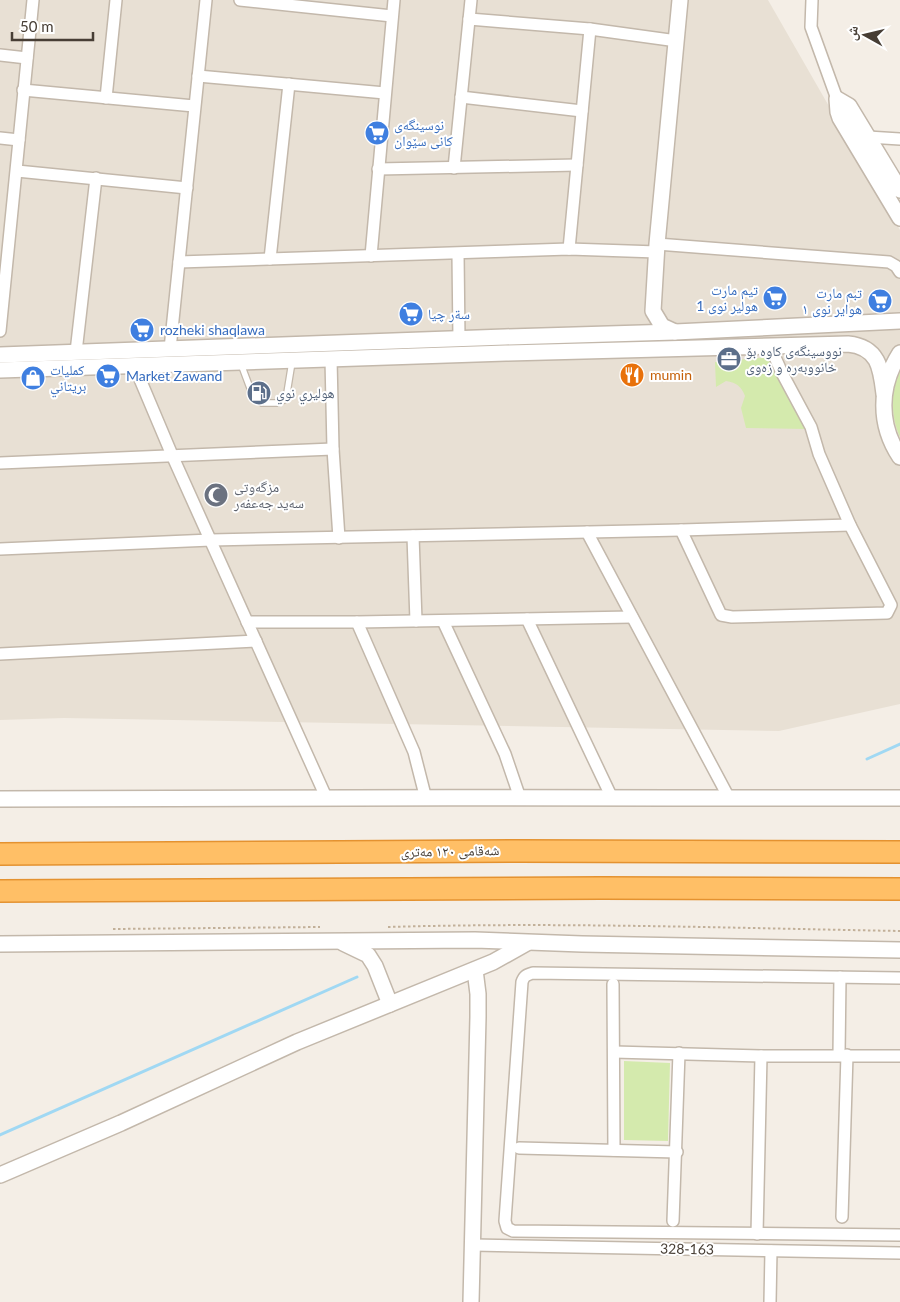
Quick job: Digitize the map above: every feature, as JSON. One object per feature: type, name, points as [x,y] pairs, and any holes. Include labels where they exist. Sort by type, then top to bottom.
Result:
[{"type":"highway","name":"شەقامی ١٢٠ مەتری","points":[[0,854],[518,851],[900,852]]},
{"type":"highway","points":[[0,892],[900,888]]},
{"type":"street","points":[[0,331],[3,268],[17,170],[33,0]]},
{"type":"street","points":[[106,98],[116,0]]},
{"type":"street","points":[[170,349],[206,0]]},
{"type":"street","points":[[240,0],[268,1],[392,16]]},
{"type":"street","points":[[371,256],[394,0]]},
{"type":"street","points":[[454,168],[471,0]]},
{"type":"street","points":[[675,332],[662,326],[653,311],[680,0]]},
{"type":"street","points":[[812,0],[812,27],[837,99],[840,118],[900,218]]},
{"type":"street","points":[[469,19],[590,29],[677,41]]},
{"type":"street","points":[[569,250],[590,29]]},
{"type":"street","points":[[0,55],[27,58]]},
{"type":"street","points":[[198,76],[385,93]]},
{"type":"street","points":[[270,259],[289,84]]},
{"type":"street","points":[[24,90],[194,106]]},
{"type":"street","points":[[461,97],[582,111]]},
{"type":"street","points":[[837,99],[849,106],[900,190]]},
{"type":"street","points":[[868,137],[900,139]]},
{"type":"street","points":[[0,138],[19,140]]},
{"type":"street","points":[[378,169],[577,165]]},
{"type":"street","points":[[17,170],[187,188]]},
{"type":"street","points":[[76,352],[96,178]]},
{"type":"street","points":[[179,262],[657,248],[889,262],[896,266],[900,272]]},
{"type":"street","points":[[458,254],[459,339]]},
{"type":"street","points":[[624,334],[634,328],[653,311]]},
{"type":"street","points":[[0,354],[624,334],[900,321]]},
{"type":"street","points":[[854,344],[860,334],[855,323]]},
{"type":"street","points":[[505,337],[506,353]]},
{"type":"street","points":[[0,370],[506,353],[854,344],[865,348],[877,361],[881,371],[884,394],[883,408],[888,435],[900,457]]},
{"type":"street","points":[[681,530],[721,615],[732,617],[887,613],[891,605],[850,525],[819,454],[811,427],[791,391],[770,346]]},
{"type":"street","points":[[884,394],[892,366],[900,353]]},
{"type":"street","points":[[331,359],[333,449],[339,538]]},
{"type":"street","points":[[134,365],[172,455],[326,797]]},
{"type":"street","points":[[0,463],[333,449]]},
{"type":"street","points":[[0,549],[210,540],[850,525]]},
{"type":"street","points":[[587,532],[729,798]]},
{"type":"street","points":[[413,536],[416,621]]},
{"type":"street","points":[[247,622],[443,621],[632,617]]},
{"type":"street","points":[[527,619],[612,798]]},
{"type":"street","points":[[443,621],[505,754],[520,798]]},
{"type":"street","points":[[357,622],[414,752],[426,799]]},
{"type":"street","points":[[0,654],[256,641]]},
{"type":"street","points":[[0,799],[326,797],[426,799],[900,798]]},
{"type":"street","points":[[337,940],[368,955],[375,966],[390,1004]]},
{"type":"street","points":[[0,944],[475,940],[900,950]]},
{"type":"street","points":[[0,1175],[122,1123],[297,1042],[475,970],[528,942]]},
{"type":"street","points":[[472,1302],[478,1017],[475,970]]},
{"type":"street","points":[[900,978],[533,973],[524,977],[522,982],[505,1221],[507,1228],[513,1231],[900,1235]]},
{"type":"street","points":[[840,977],[843,1055],[842,1217]]},
{"type":"street","points":[[614,984],[614,1150]]},
{"type":"street","points":[[614,1052],[761,1056],[900,1056]]},
{"type":"street","points":[[674,1222],[679,1053]]},
{"type":"street","points":[[756,1234],[761,1056]]},
{"type":"street","points":[[518,1148],[677,1152]]},
{"type":"street","points":[[525,1231],[525,1246]]},
{"type":"street","name":"328-163","points":[[474,1245],[900,1253]]},
{"type":"street","points":[[770,1302],[772,1250]]},
{"type":"lane","points":[[240,362],[253,396],[262,403],[278,403],[286,399],[292,360]]},
{"type":"path","points":[[384,927],[587,924],[900,931]]},
{"type":"path","points":[[109,929],[325,927]]},
{"type":"shaded area","points":[[0,0],[768,0],[900,230],[900,704],[779,731],[64,718],[0,720]]},
{"type":"green space","points":[[769,357],[806,429],[746,428],[741,408],[745,396],[742,390],[736,384],[726,381],[716,387],[715,362]]},
{"type":"green space","points":[[900,372],[900,437],[893,413],[893,396]]},
{"type":"green space","points":[[624,1061],[670,1063],[668,1141],[624,1140]]},
{"type":"waterway","points":[[867,759],[900,744]]},
{"type":"waterway","points":[[0,1135],[357,977]]},
{"type":"place","name":"نوسینگەی کانی سێوان","points":[[377,133]]},
{"type":"place","name":"تيم مارت هولير نوى 1","points":[[775,298]]},
{"type":"place","name":"تبم مارت هواير نوى ١","points":[[880,301]]},
{"type":"place","name":"سةر چيا","points":[[411,314]]},
{"type":"place","name":"rozheki shaqlawa","points":[[142,330]]},
{"type":"place","name":"نووسینگەی کاوە بۆ خانووبەرە و زەوی","points":[[729,359]]},
{"type":"place","name":"mumin","points":[[632,375]]},
{"type":"place","name":"Market Zawand","points":[[108,376]]},
{"type":"place","name":"كمليات بريتاني","points":[[33,378]]},
{"type":"place","name":"هوليري نوي","points":[[259,393]]},
{"type":"place","name":"مزگەوتی سەید جەعفەر","points":[[216,495]]}]
